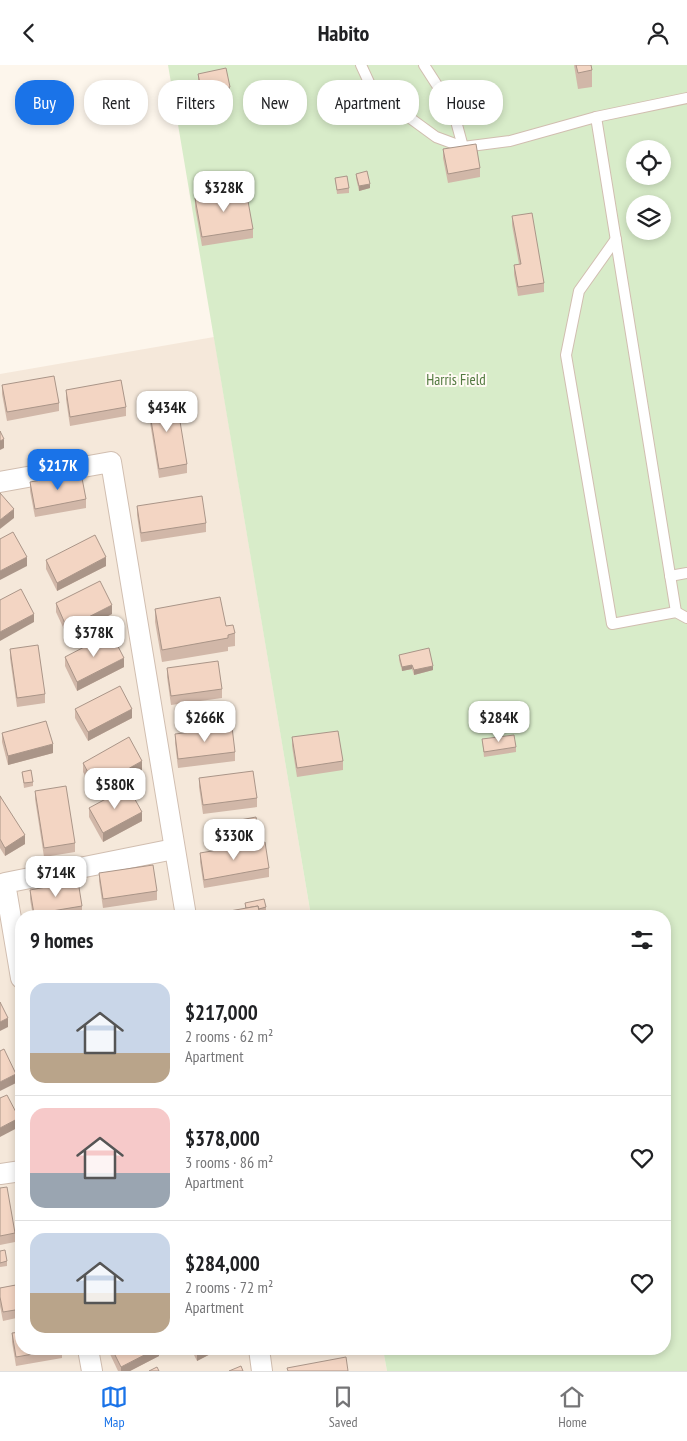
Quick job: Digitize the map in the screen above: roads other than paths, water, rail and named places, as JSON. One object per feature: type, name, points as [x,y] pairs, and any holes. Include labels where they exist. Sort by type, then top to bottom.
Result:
[{"type":"street","points":[[0,482],[111,462],[185,910]]},
{"type":"street","points":[[15,942],[5,883],[174,849]]},
{"type":"street","points":[[0,1174],[15,1172]]},
{"type":"street","points":[[89,1355],[92,1371]]},
{"type":"street","points":[[260,1355],[262,1371]]},
{"type":"lane","points":[[361,65],[373,91],[436,137],[463,147],[510,141],[596,117],[687,99]]},
{"type":"lane","points":[[424,65],[453,110],[463,147]]},
{"type":"lane","points":[[596,117],[676,612]]},
{"type":"lane","points":[[616,239],[579,291],[566,355],[612,624],[676,612],[687,618]]},
{"type":"lane","points":[[670,576],[687,573]]},
{"type":"park label","name":"Harris Field","points":[[456,379]]}]
